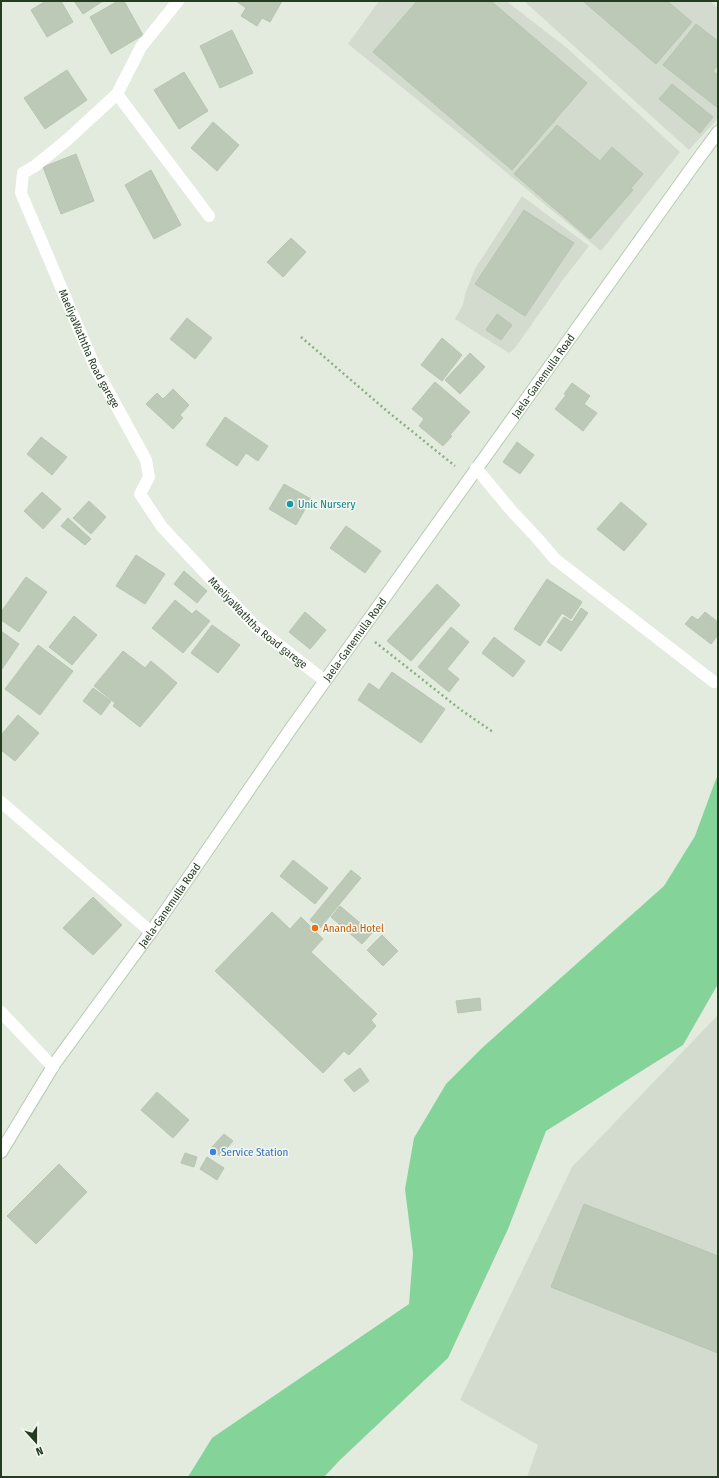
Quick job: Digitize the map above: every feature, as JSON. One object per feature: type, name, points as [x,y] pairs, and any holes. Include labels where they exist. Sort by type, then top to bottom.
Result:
[{"type":"street","name":"MaeliyaWaththa Road garege","points":[[178,1],[141,47],[117,94],[67,140],[35,166],[22,173],[21,193],[95,367],[146,460],[149,477],[140,494],[162,527],[255,626],[325,681]]},
{"type":"street","points":[[117,94],[208,216]]},
{"type":"street","name":"Jaela-Ganemulla Road","points":[[1,1152],[53,1067],[151,932],[292,726],[692,166],[718,132]]},
{"type":"street","points":[[476,468],[510,509],[555,559],[714,682]]},
{"type":"street","points":[[1,802],[151,932]]},
{"type":"street","points":[[1,1012],[53,1067]]},
{"type":"path","points":[[301,337],[387,411],[469,478]]},
{"type":"path","points":[[360,630],[461,710],[492,732]]},
{"type":"shaded area","points":[[379,1],[506,1],[567,48],[680,152],[601,251],[465,138],[348,44]]},
{"type":"shaded area","points":[[524,1],[710,1],[718,8],[718,118],[689,150]]},
{"type":"shaded area","points":[[522,196],[589,246],[562,281],[515,348],[509,353],[455,319],[463,305],[465,294],[475,269]]},
{"type":"shaded area","points":[[718,776],[718,984],[683,1045],[546,1131],[508,1229],[448,1358],[324,1477],[188,1477],[212,1438],[409,1304],[413,1253],[405,1189],[414,1138],[446,1084],[482,1048],[664,886],[695,836]]},
{"type":"shaded area","points":[[718,1015],[718,1477],[527,1477],[538,1445],[460,1400],[572,1167]]},
{"type":"building","points":[[46,1],[61,1],[73,22],[47,37],[31,10]]},
{"type":"building","points":[[74,1],[103,1],[83,14]]},
{"type":"building","points":[[118,1],[124,1],[143,35],[111,54],[90,17]]},
{"type":"building","points":[[236,1],[282,1],[270,22],[262,18],[257,26],[241,16],[246,8]]},
{"type":"building","points":[[417,1],[491,1],[587,83],[512,170],[373,52]]},
{"type":"building","points":[[583,1],[667,1],[692,22],[656,64]]},
{"type":"building","points":[[696,24],[718,41],[718,65],[713,71],[718,75],[718,108],[663,65]]},
{"type":"building","points":[[232,30],[253,73],[220,88],[200,46]]},
{"type":"building","points":[[67,70],[87,100],[45,129],[24,98]]},
{"type":"building","points":[[184,72],[208,111],[179,129],[154,90]]},
{"type":"building","points":[[672,84],[713,117],[700,133],[659,99]]},
{"type":"building","points":[[213,122],[239,145],[217,171],[191,148]]},
{"type":"building","points":[[557,125],[600,161],[612,147],[643,174],[631,188],[633,190],[590,239],[514,174]]},
{"type":"building","points":[[76,154],[94,201],[61,214],[43,167]]},
{"type":"building","points":[[151,170],[181,225],[154,239],[125,185]]},
{"type":"building","points":[[524,210],[574,243],[525,316],[475,284]]},
{"type":"building","points":[[291,238],[306,252],[283,277],[267,262]]},
{"type":"building","points":[[497,314],[512,325],[501,340],[486,330]]},
{"type":"building","points":[[187,318],[212,338],[195,359],[170,339]]},
{"type":"building","points":[[442,338],[462,355],[442,381],[421,365]]},
{"type":"building","points":[[470,353],[485,367],[460,394],[445,380]]},
{"type":"building","points":[[435,382],[470,412],[450,435],[452,436],[443,446],[419,426],[424,419],[412,409]]},
{"type":"building","points":[[572,383],[590,396],[584,404],[597,413],[583,431],[555,409],[566,395],[564,394]]},
{"type":"building","points":[[173,389],[189,405],[180,415],[183,418],[173,429],[146,404],[157,393],[163,399]]},
{"type":"building","points":[[225,417],[268,446],[258,461],[246,453],[237,466],[206,445]]},
{"type":"building","points":[[41,437],[67,457],[52,475],[27,454]]},
{"type":"building","points":[[517,442],[534,455],[520,474],[503,462]]},
{"type":"building","name":"Unic Nursery","points":[[284,484],[311,499],[296,525],[269,509]]},
{"type":"building","points":[[42,492],[61,509],[43,529],[24,511]]},
{"type":"building","points":[[89,501],[106,517],[91,534],[73,518]]},
{"type":"building","points":[[621,502],[647,524],[624,551],[597,529]]},
{"type":"building","points":[[68,518],[91,539],[85,545],[61,526]]},
{"type":"building","points":[[346,526],[381,551],[365,573],[330,548]]},
{"type":"building","points":[[136,555],[165,574],[145,604],[116,586]]},
{"type":"building","points":[[184,571],[207,591],[197,603],[174,584]]},
{"type":"building","points":[[26,577],[47,592],[19,632],[1,620],[1,612]]},
{"type":"building","points":[[547,579],[582,602],[571,619],[562,613],[540,646],[514,629]]},
{"type":"building","points":[[437,584],[460,605],[411,661],[387,641]]},
{"type":"building","points":[[175,600],[192,614],[196,610],[210,621],[183,653],[152,628]]},
{"type":"building","points":[[581,608],[588,613],[561,651],[547,642],[564,617],[572,622]]},
{"type":"building","points":[[305,612],[326,630],[310,649],[289,632]]},
{"type":"building","points":[[705,612],[718,622],[718,635],[711,644],[685,624],[692,616],[698,620]]},
{"type":"building","points":[[74,616],[97,635],[72,665],[49,647]]},
{"type":"building","points":[[212,625],[240,645],[218,673],[191,653]]},
{"type":"building","points":[[451,627],[469,642],[447,669],[459,679],[449,692],[418,667]]},
{"type":"building","points":[[1,631],[19,644],[2,669],[1,668]]},
{"type":"building","points":[[494,637],[525,661],[513,677],[482,653]]},
{"type":"building","points":[[38,645],[73,671],[40,715],[5,689]]},
{"type":"building","points":[[123,651],[145,668],[151,661],[177,683],[140,727],[113,706],[115,703],[94,686]]},
{"type":"building","points":[[392,672],[445,709],[421,743],[358,700],[369,683],[379,690]]},
{"type":"building","points":[[93,688],[111,701],[101,715],[83,701]]},
{"type":"building","points":[[18,715],[39,733],[15,761],[1,750],[1,735]]},
{"type":"building","points":[[293,860],[328,888],[315,904],[280,876]]},
{"type":"building","points":[[351,870],[361,878],[320,928],[310,920]]},
{"type":"building","points":[[93,897],[122,925],[93,955],[63,928]]},
{"type":"building","points":[[340,906],[372,933],[362,944],[331,917]]},
{"type":"building","points":[[272,912],[290,929],[301,917],[323,939],[311,952],[377,1014],[371,1020],[376,1026],[349,1055],[344,1051],[323,1073],[215,971]]},
{"type":"building","points":[[382,935],[398,951],[383,966],[367,950]]},
{"type":"building","points":[[480,998],[481,1010],[458,1013],[456,1001]]},
{"type":"building","points":[[360,1068],[369,1081],[354,1092],[344,1080]]},
{"type":"building","points":[[157,1092],[189,1120],[173,1138],[141,1110]]},
{"type":"building","points":[[224,1134],[233,1141],[220,1156],[211,1148]]},
{"type":"building","points":[[185,1153],[197,1157],[194,1167],[181,1163]]},
{"type":"building","points":[[207,1157],[224,1168],[217,1180],[200,1169]]},
{"type":"building","points":[[59,1164],[87,1192],[36,1244],[7,1216]]},
{"type":"building","points":[[584,1204],[718,1256],[718,1353],[551,1287]]},
{"type":"place","name":"Unic Nursery","points":[[290,504]]},
{"type":"place","name":"Ananda Hotel","points":[[315,928]]},
{"type":"place","name":"Service Station","points":[[213,1152]]}]
